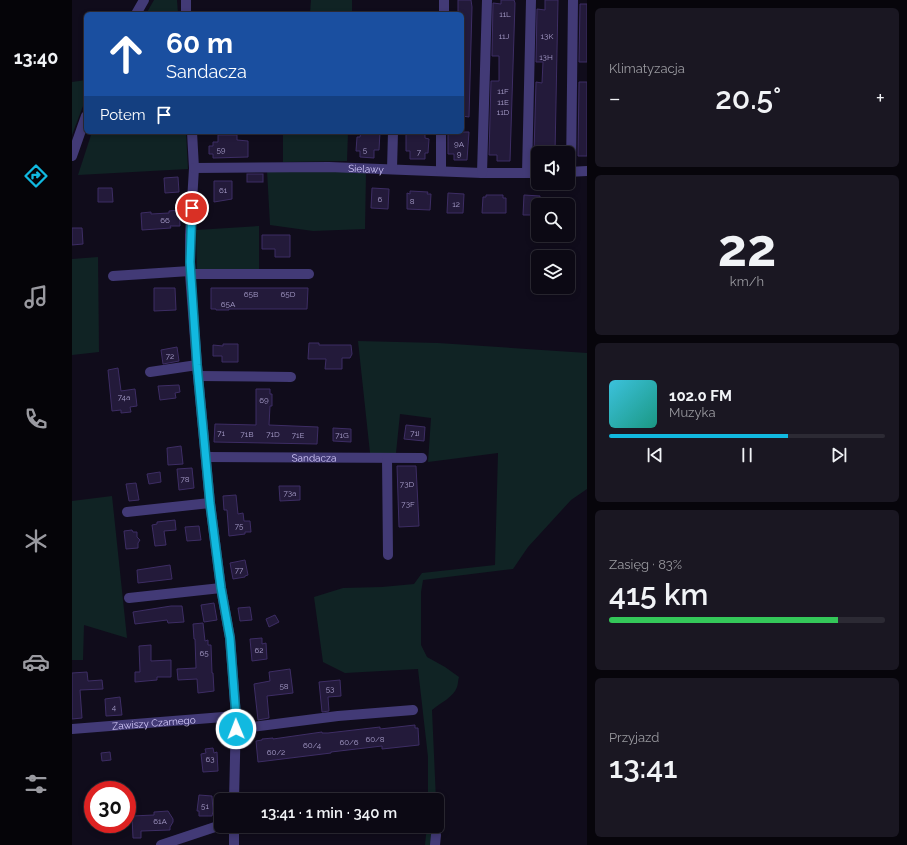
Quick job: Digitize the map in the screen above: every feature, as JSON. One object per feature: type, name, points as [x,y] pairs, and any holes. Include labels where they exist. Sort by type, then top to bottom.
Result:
[{"type":"street","points":[[137,12],[144,0]]},
{"type":"street","points":[[186,0],[186,12]]},
{"type":"street","points":[[444,0],[444,12]]},
{"type":"street","points":[[482,173],[488,0]]},
{"type":"street","points":[[527,173],[531,0]]},
{"type":"street","points":[[570,146],[573,0]]},
{"type":"street","points":[[72,156],[84,122]]},
{"type":"street","points":[[192,134],[194,168],[190,235],[190,273],[210,503],[221,588],[230,638],[236,716],[234,793]]},
{"type":"street","points":[[392,134],[392,170]]},
{"type":"street","points":[[440,171],[441,134]]},
{"type":"street","name":"Sielawy","points":[[194,168],[329,167],[482,173],[531,173]]},
{"type":"street","points":[[575,172],[587,171]]},
{"type":"street","points":[[113,276],[190,273],[309,274]]},
{"type":"street","points":[[150,372],[197,365]]},
{"type":"street","points":[[198,376],[291,377]]},
{"type":"street","name":"Sandacza","points":[[206,457],[422,458]]},
{"type":"street","points":[[386,458],[388,555]]},
{"type":"street","points":[[127,512],[210,503]]},
{"type":"street","points":[[129,598],[221,588]]},
{"type":"street","points":[[236,729],[338,716],[413,710]]},
{"type":"street","name":"Zawiszy Czarnego","points":[[72,729],[236,716]]},
{"type":"street","points":[[161,845],[214,827]]},
{"type":"street","points":[[234,833],[234,845]]},
{"type":"green space","points":[[154,0],[177,0],[178,12],[147,12]]},
{"type":"green space","points":[[311,0],[352,0],[352,12],[310,12]]},
{"type":"green space","points":[[84,80],[84,103],[72,135],[72,82]]},
{"type":"green space","points":[[91,134],[186,134],[188,169],[78,175]]},
{"type":"green space","points":[[283,134],[348,134],[347,161],[283,162]]},
{"type":"green space","points":[[267,170],[366,171],[365,229],[313,231],[270,225]]},
{"type":"green space","points":[[259,226],[259,269],[197,270],[196,230]]},
{"type":"green space","points":[[98,257],[99,352],[72,355],[72,259]]},
{"type":"green space","points":[[358,341],[438,343],[587,353],[587,489],[571,500],[528,547],[513,569],[423,580],[421,592],[421,645],[427,657],[459,677],[453,694],[432,710],[436,793],[428,793],[428,757],[418,669],[345,673],[323,662],[314,597],[343,588],[414,584],[422,573],[495,565],[498,453],[428,462],[431,418],[400,414],[396,453],[370,453]]},
{"type":"green space","points":[[112,496],[127,638],[84,625],[83,660],[72,660],[72,501]]},
{"type":"green space","points":[[426,833],[434,833],[431,845],[425,845]]},
{"type":"building","points":[[458,0],[471,0],[469,117],[464,116],[464,12],[458,12]]},
{"type":"building","points":[[501,0],[514,0],[515,3],[510,161],[497,161],[497,155],[489,155],[491,81],[499,81],[499,56],[492,56],[493,3],[501,4]]},
{"type":"building","points":[[545,0],[558,0],[555,146],[534,146],[536,82],[542,83],[543,62],[536,62],[537,9],[545,10]]},
{"type":"building","points":[[580,4],[587,4],[587,62],[579,62]]},
{"type":"building","points":[[579,82],[587,82],[587,156],[578,156]]},
{"type":"building","points":[[464,132],[469,132],[467,160],[454,160],[454,154],[448,154],[448,134],[464,134]]},
{"type":"building","points":[[361,134],[380,134],[379,150],[374,150],[374,158],[360,157],[360,151],[356,151],[357,137],[360,137]]},
{"type":"building","points":[[406,134],[425,134],[425,138],[429,139],[428,153],[425,153],[425,159],[410,159],[410,151],[406,151]]},
{"type":"building","points":[[218,135],[237,135],[237,140],[248,141],[248,157],[213,158],[213,154],[209,154],[209,146],[213,146],[213,142],[218,142]]},
{"type":"building","points":[[247,174],[263,174],[263,182],[247,182]]},
{"type":"building","points":[[178,177],[179,192],[165,193],[164,178]]},
{"type":"building","points":[[214,181],[232,181],[232,199],[214,202]]},
{"type":"building","points":[[98,188],[112,188],[113,202],[98,202]]},
{"type":"building","points":[[372,188],[389,189],[388,209],[371,208]]},
{"type":"building","points":[[410,191],[428,192],[427,194],[431,194],[430,210],[407,209],[407,193],[410,194]]},
{"type":"building","points":[[448,193],[464,194],[463,213],[447,213]]},
{"type":"building","points":[[486,195],[503,195],[503,198],[506,198],[506,213],[482,213],[483,197],[486,197]]},
{"type":"building","points":[[524,195],[540,196],[540,198],[531,198],[531,215],[523,215]]},
{"type":"building","points":[[179,210],[180,226],[142,230],[141,213],[169,213],[169,211]]},
{"type":"building","points":[[72,228],[82,228],[83,244],[72,245]]},
{"type":"building","points":[[262,235],[290,235],[290,257],[275,257],[275,249],[262,249]]},
{"type":"building","points":[[154,288],[175,288],[176,310],[154,311]]},
{"type":"building","points":[[211,288],[308,288],[307,309],[211,309]]},
{"type":"building","points":[[309,343],[319,343],[319,345],[351,345],[352,354],[350,358],[342,358],[342,369],[325,369],[326,359],[308,359]]},
{"type":"building","points":[[223,344],[238,344],[238,362],[222,362],[222,356],[213,356],[213,345],[223,346]]},
{"type":"building","points":[[177,347],[179,361],[163,364],[161,350]]},
{"type":"building","points":[[118,368],[121,391],[135,389],[137,406],[130,407],[131,412],[121,413],[121,410],[112,411],[108,370]]},
{"type":"building","points":[[179,385],[180,392],[175,393],[176,398],[160,400],[158,386]]},
{"type":"building","points":[[256,389],[270,389],[270,394],[272,394],[269,425],[318,427],[317,444],[214,442],[215,424],[256,425]]},
{"type":"building","points":[[406,425],[425,427],[424,441],[404,439]]},
{"type":"building","points":[[333,428],[351,429],[351,442],[333,441]]},
{"type":"building","points":[[181,446],[183,464],[168,465],[167,448]]},
{"type":"building","points":[[397,466],[416,466],[419,526],[399,527]]},
{"type":"building","points":[[192,468],[194,488],[179,490],[177,469]]},
{"type":"building","points":[[160,472],[161,482],[149,484],[147,474]]},
{"type":"building","points":[[136,483],[139,500],[129,501],[126,484]]},
{"type":"building","points":[[279,486],[300,486],[300,500],[280,501]]},
{"type":"building","points":[[236,495],[238,514],[243,513],[244,521],[250,521],[251,532],[229,536],[227,510],[224,510],[223,496]]},
{"type":"building","points":[[175,520],[176,530],[164,531],[166,545],[155,546],[152,525],[157,524],[157,522]]},
{"type":"building","points":[[199,526],[201,540],[187,541],[185,527]]},
{"type":"building","points":[[132,530],[133,532],[137,532],[137,537],[140,540],[138,543],[138,548],[126,549],[124,531]]},
{"type":"building","points":[[245,560],[248,575],[233,579],[230,563]]},
{"type":"building","points":[[170,565],[172,579],[138,583],[137,570]]},
{"type":"building","points":[[214,603],[217,620],[204,622],[201,605]]},
{"type":"building","points":[[171,606],[182,606],[184,622],[168,623],[167,620],[135,624],[133,612]]},
{"type":"building","points":[[250,607],[252,620],[240,621],[238,608]]},
{"type":"building","points":[[275,615],[279,622],[269,627],[266,619]]},
{"type":"building","points":[[203,623],[205,641],[208,640],[208,645],[211,645],[214,691],[198,693],[197,679],[178,680],[177,669],[196,668],[193,624]]},
{"type":"building","points":[[262,638],[262,644],[266,643],[267,659],[252,661],[250,639]]},
{"type":"building","points":[[151,645],[151,661],[171,660],[171,677],[157,677],[157,680],[135,682],[135,672],[140,672],[139,646]]},
{"type":"building","points":[[290,669],[293,693],[267,696],[269,718],[258,720],[254,684],[270,681],[269,672]]},
{"type":"building","points":[[87,672],[88,681],[102,680],[103,689],[80,690],[82,718],[72,719],[72,673]]},
{"type":"building","points":[[340,680],[341,696],[328,697],[329,711],[322,712],[319,682]]},
{"type":"building","points":[[120,697],[122,715],[106,716],[105,699]]},
{"type":"building","points":[[415,725],[415,728],[418,728],[419,745],[382,749],[382,746],[258,762],[256,741],[262,739],[273,739],[322,732],[328,733],[380,727],[380,729]]},
{"type":"building","points":[[213,748],[214,753],[217,752],[218,771],[203,772],[201,754],[206,753],[205,749]]},
{"type":"building","points":[[110,752],[111,760],[102,761],[101,753]]},
{"type":"building","points":[[199,795],[212,796],[212,816],[199,816],[199,811],[197,811]]},
{"type":"building","points":[[168,811],[173,819],[170,830],[141,831],[141,838],[133,838],[133,833],[136,833],[136,816],[154,815],[154,812]]},
{"type":"route","points":[[192,208],[190,262],[197,365],[210,503],[221,588],[230,638],[236,729]]}]
